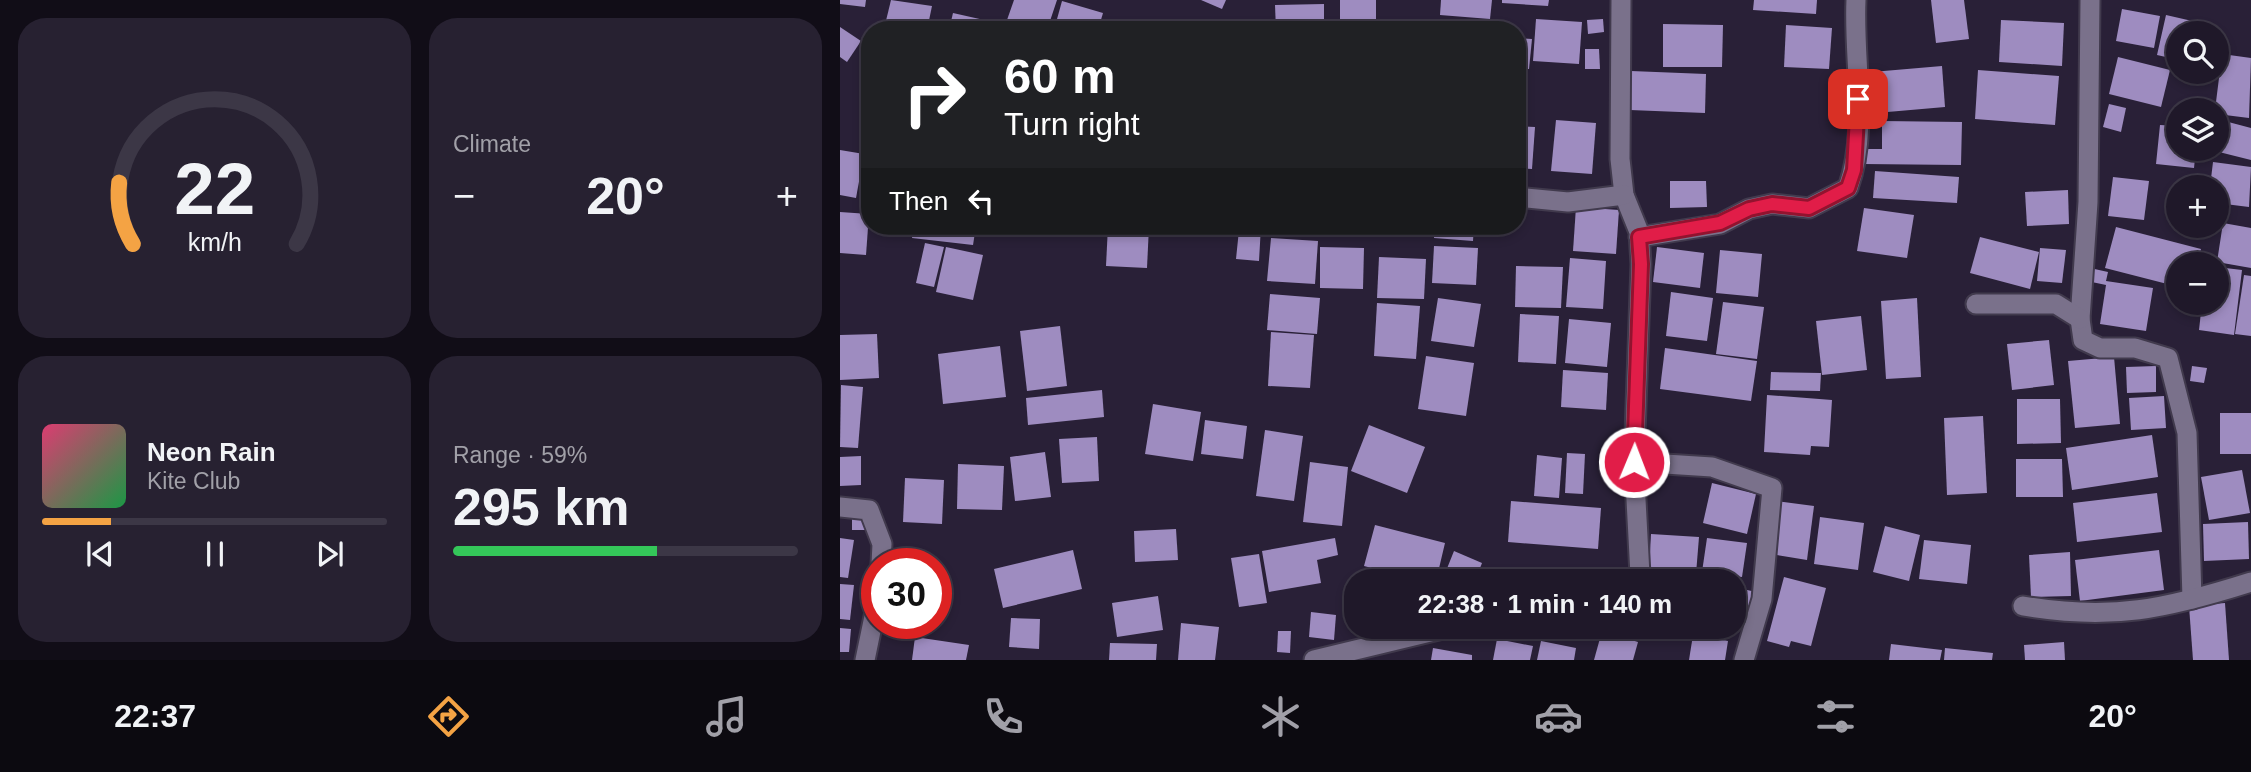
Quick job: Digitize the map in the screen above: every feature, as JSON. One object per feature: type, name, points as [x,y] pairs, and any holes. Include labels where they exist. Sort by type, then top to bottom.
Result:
[{"type":"street","points":[[1621,0],[1619,91],[1624,195],[1639,237],[1641,264],[1634,462],[1640,569]]},
{"type":"street","points":[[1639,237],[1720,223],[1749,209],[1772,204],[1809,208],[1848,188],[1854,170],[1858,99],[1856,0]]},
{"type":"street","points":[[2090,0],[2088,202],[2080,319],[2083,340],[2100,348],[2135,348],[2168,358],[2187,433],[2192,599]]},
{"type":"street","points":[[1526,198],[1568,202],[1624,195]]},
{"type":"street","points":[[1976,304],[2056,304],[2080,319]]},
{"type":"street","points":[[1634,462],[1712,467],[1772,488],[1762,599],[1744,660]]},
{"type":"street","points":[[840,507],[869,510],[882,548]]},
{"type":"street","points":[[2023,606],[2065,613],[2128,614],[2251,582]]},
{"type":"street","points":[[865,660],[869,639]]},
{"type":"street","points":[[1314,660],[1401,639]]},
{"type":"building","points":[[840,0],[866,0],[865,7],[840,4]]},
{"type":"building","points":[[891,0],[932,6],[929,21],[886,21]]},
{"type":"building","points":[[1014,0],[1057,0],[1050,21],[1007,20]]},
{"type":"building","points":[[1201,0],[1226,0],[1222,9]]},
{"type":"building","points":[[1340,0],[1376,0],[1376,21],[1340,21]]},
{"type":"building","points":[[1441,0],[1492,0],[1490,19],[1440,15]]},
{"type":"building","points":[[1502,0],[1549,0],[1548,6],[1502,3]]},
{"type":"building","points":[[1754,0],[1817,0],[1816,14],[1753,10]]},
{"type":"building","points":[[1931,0],[1964,0],[1969,39],[1936,43]]},
{"type":"building","points":[[1062,1],[1103,13],[1101,21],[1056,21]]},
{"type":"building","points":[[1324,4],[1324,21],[1276,21],[1275,5]]},
{"type":"building","points":[[2122,9],[2160,16],[2154,48],[2116,41]]},
{"type":"building","points":[[953,13],[989,21],[951,21]]},
{"type":"building","points":[[2166,15],[2192,21],[2166,21],[2166,57],[2157,55]]},
{"type":"building","points":[[1536,19],[1582,22],[1579,64],[1533,61]]},
{"type":"building","points":[[1603,19],[1604,32],[1588,34],[1587,20]]},
{"type":"building","points":[[2001,20],[2064,23],[2062,66],[1999,62]]},
{"type":"building","points":[[1663,24],[1723,25],[1722,67],[1663,67]]},
{"type":"building","points":[[1786,25],[1832,28],[1829,69],[1784,67]]},
{"type":"building","points":[[840,27],[861,41],[847,62],[840,57]]},
{"type":"building","points":[[1526,39],[1532,39],[1529,69],[1526,69]]},
{"type":"building","points":[[1585,49],[1599,49],[1600,69],[1585,69]]},
{"type":"building","points":[[2229,55],[2251,58],[2249,118],[2229,116],[2229,98],[2216,98],[2218,84],[2229,84]]},
{"type":"building","points":[[2118,57],[2166,69],[2167,84],[2161,107],[2109,94]]},
{"type":"building","points":[[1942,66],[1945,107],[1876,113],[1872,72]]},
{"type":"building","points":[[1978,70],[2059,76],[2055,125],[1975,119]]},
{"type":"building","points":[[1631,71],[1706,74],[1705,113],[1630,110]]},
{"type":"building","points":[[2109,104],[2126,108],[2121,132],[2103,127]]},
{"type":"building","points":[[1556,120],[1596,123],[1592,174],[1551,171]]},
{"type":"building","points":[[1882,121],[1962,122],[1961,165],[1863,164],[1863,149],[1882,149]]},
{"type":"building","points":[[2229,122],[2251,128],[2251,160],[2229,154]]},
{"type":"building","points":[[2160,125],[2166,125],[2166,161],[2195,161],[2194,168],[2156,164]]},
{"type":"building","points":[[1526,126],[1535,127],[1532,169],[1526,169]]},
{"type":"building","points":[[840,150],[861,154],[856,198],[840,195]]},
{"type":"building","points":[[2213,162],[2251,167],[2249,207],[2229,204],[2229,175],[2211,175]]},
{"type":"building","points":[[1875,171],[1959,177],[1957,203],[1873,198]]},
{"type":"building","points":[[2113,177],[2149,181],[2144,220],[2108,216]]},
{"type":"building","points":[[1670,181],[1706,181],[1707,207],[1670,208]]},
{"type":"building","points":[[2068,190],[2069,224],[2027,226],[2025,192]]},
{"type":"building","points":[[1576,207],[1619,210],[1616,254],[1573,251]]},
{"type":"building","points":[[1864,208],[1914,215],[1907,258],[1857,251]]},
{"type":"building","points":[[840,212],[861,213],[861,235],[867,235],[866,255],[840,253]]},
{"type":"building","points":[[2229,224],[2251,228],[2251,268],[2229,264],[2229,252],[2219,252],[2221,238],[2229,238]]},
{"type":"building","points":[[2116,227],[2201,249],[2200,252],[2166,252],[2166,284],[2105,268]]},
{"type":"building","points":[[912,235],[975,235],[973,245],[912,238]]},
{"type":"building","points":[[1108,235],[1149,235],[1147,268],[1106,266]]},
{"type":"building","points":[[1238,235],[1260,235],[1259,261],[1236,259]]},
{"type":"building","points":[[1434,235],[1473,235],[1473,241],[1434,238]]},
{"type":"building","points":[[1980,237],[2039,252],[2030,289],[1970,273]]},
{"type":"building","points":[[1271,238],[1318,241],[1315,284],[1267,281]]},
{"type":"building","points":[[925,243],[944,247],[934,287],[916,283]]},
{"type":"building","points":[[1434,246],[1478,248],[1476,285],[1432,283]]},
{"type":"building","points":[[946,247],[983,255],[973,300],[936,292]]},
{"type":"building","points":[[1320,247],[1364,248],[1363,289],[1320,288]]},
{"type":"building","points":[[1657,247],[1704,253],[1700,288],[1653,282]]},
{"type":"building","points":[[2040,248],[2066,250],[2062,283],[2037,281]]},
{"type":"building","points":[[1720,250],[1762,254],[1758,297],[1716,293]]},
{"type":"building","points":[[1379,257],[1426,259],[1424,299],[1377,298]]},
{"type":"building","points":[[1570,258],[1606,261],[1603,309],[1566,307]]},
{"type":"building","points":[[1516,266],[1563,267],[1561,308],[1515,307]]},
{"type":"building","points":[[2090,268],[2108,272],[2106,281],[2153,288],[2146,331],[2100,324],[2106,285],[2087,281]]},
{"type":"building","points":[[2229,268],[2242,270],[2234,335],[2199,330],[2201,315],[2229,315]]},
{"type":"building","points":[[2244,275],[2251,276],[2251,336],[2235,334]]},
{"type":"building","points":[[1671,292],[1713,298],[1707,341],[1666,336]]},
{"type":"building","points":[[1270,294],[1320,298],[1317,334],[1267,330]]},
{"type":"building","points":[[1438,298],[1481,304],[1474,347],[1431,341]]},
{"type":"building","points":[[1917,298],[1921,377],[1886,379],[1881,301]]},
{"type":"building","points":[[1723,302],[1764,307],[1757,359],[1716,354]]},
{"type":"building","points":[[1377,303],[1420,306],[1416,359],[1374,356]]},
{"type":"building","points":[[1520,314],[1559,316],[1556,364],[1518,362]]},
{"type":"building","points":[[1861,316],[1867,370],[1822,375],[1816,321]]},
{"type":"building","points":[[1569,319],[1611,323],[1607,367],[1565,363]]},
{"type":"building","points":[[1060,326],[1067,386],[1027,391],[1020,331]]},
{"type":"building","points":[[1271,332],[1314,335],[1310,388],[1268,386]]},
{"type":"building","points":[[877,334],[879,378],[840,380],[840,335]]},
{"type":"building","points":[[2049,340],[2054,385],[2012,390],[2007,344]]},
{"type":"building","points":[[1000,346],[1006,397],[943,404],[938,354]]},
{"type":"building","points":[[1665,348],[1757,361],[1751,401],[1660,389]]},
{"type":"building","points":[[1426,356],[1474,363],[1466,416],[1418,409]]},
{"type":"building","points":[[2114,357],[2120,424],[2075,428],[2068,361]]},
{"type":"building","points":[[2156,366],[2156,392],[2127,393],[2126,367]]},
{"type":"building","points":[[2192,366],[2207,368],[2204,383],[2190,381]]},
{"type":"building","points":[[1563,370],[1608,373],[1606,410],[1561,407]]},
{"type":"building","points":[[1771,372],[1821,373],[1820,391],[1770,390]]},
{"type":"building","points":[[841,385],[863,387],[858,448],[840,447]]},
{"type":"building","points":[[1102,390],[1104,417],[1028,425],[1026,398]]},
{"type":"building","points":[[1767,395],[1832,400],[1829,447],[1811,446],[1810,455],[1764,452]]},
{"type":"building","points":[[2164,396],[2166,428],[2131,430],[2129,398]]},
{"type":"building","points":[[2017,399],[2060,399],[2061,443],[2017,444]]},
{"type":"building","points":[[1153,404],[1201,412],[1193,461],[1145,454]]},
{"type":"building","points":[[2220,413],[2251,413],[2251,454],[2220,454]]},
{"type":"building","points":[[1983,416],[1987,493],[1947,495],[1944,418]]},
{"type":"building","points":[[1205,420],[1247,426],[1243,459],[1201,454]]},
{"type":"building","points":[[1369,425],[1425,447],[1407,493],[1351,471]]},
{"type":"building","points":[[1265,430],[1303,436],[1294,501],[1256,496]]},
{"type":"building","points":[[2152,435],[2158,477],[2072,490],[2066,448]]},
{"type":"building","points":[[1097,437],[1099,481],[1062,483],[1059,439]]},
{"type":"building","points":[[1045,452],[1051,497],[1015,501],[1010,457]]},
{"type":"building","points":[[1567,453],[1585,454],[1583,494],[1565,493]]},
{"type":"building","points":[[1537,455],[1562,458],[1559,498],[1534,496]]},
{"type":"building","points":[[861,456],[861,485],[840,486],[840,457]]},
{"type":"building","points":[[2016,459],[2062,459],[2063,497],[2016,497]]},
{"type":"building","points":[[1310,462],[1348,467],[1342,526],[1303,522]]},
{"type":"building","points":[[958,464],[1004,466],[1002,510],[957,509]]},
{"type":"building","points":[[2242,470],[2250,513],[2209,520],[2201,477]]},
{"type":"building","points":[[905,478],[944,480],[942,524],[903,522]]},
{"type":"building","points":[[1712,483],[1756,494],[1747,534],[1703,523]]},
{"type":"building","points":[[2157,493],[2162,532],[2077,542],[2073,503]]},
{"type":"building","points":[[1511,501],[1601,508],[1598,549],[1508,542]]},
{"type":"building","points":[[1777,501],[1814,506],[1807,560],[1770,554]]},
{"type":"building","points":[[852,515],[872,515],[873,530],[852,530]]},
{"type":"building","points":[[1820,517],[1864,523],[1858,570],[1814,564]]},
{"type":"building","points":[[2248,522],[2249,559],[2204,561],[2203,524]]},
{"type":"building","points":[[1375,525],[1445,543],[1439,569],[1375,569],[1364,566]]},
{"type":"building","points":[[1885,526],[1920,535],[1909,581],[1873,572]]},
{"type":"building","points":[[1176,529],[1178,560],[1135,562],[1134,531]]},
{"type":"building","points":[[1651,534],[1699,537],[1696,569],[1649,569]]},
{"type":"building","points":[[840,538],[854,540],[848,578],[840,577]]},
{"type":"building","points":[[1335,538],[1338,555],[1317,560],[1321,583],[1269,592],[1262,551]]},
{"type":"building","points":[[1707,538],[1747,543],[1743,569],[1702,569]]},
{"type":"building","points":[[1924,540],[1971,545],[1967,584],[1919,579]]},
{"type":"building","points":[[1073,550],[1082,589],[1003,608],[994,569]]},
{"type":"building","points":[[2159,550],[2164,590],[2080,601],[2075,560]]},
{"type":"building","points":[[1454,551],[1482,563],[1480,569],[1447,569]]},
{"type":"building","points":[[2070,552],[2071,596],[2031,597],[2029,555]]},
{"type":"building","points":[[1259,554],[1267,603],[1239,607],[1231,558]]},
{"type":"building","points":[[1784,577],[1826,588],[1811,646],[1791,641],[1789,647],[1767,641]]},
{"type":"building","points":[[840,584],[854,585],[850,620],[840,619]]},
{"type":"building","points":[[1746,590],[1756,592],[1749,626],[1746,625]]},
{"type":"building","points":[[1158,596],[1163,630],[1117,637],[1112,603]]},
{"type":"building","points":[[2225,603],[2229,660],[2193,660],[2189,606]]},
{"type":"building","points":[[1311,612],[1336,615],[1334,640],[1309,637]]},
{"type":"building","points":[[1011,618],[1040,619],[1039,649],[1009,647]]},
{"type":"building","points":[[1181,623],[1219,627],[1215,660],[1178,660]]},
{"type":"building","points":[[840,628],[851,629],[849,652],[840,652]]},
{"type":"building","points":[[1278,631],[1291,631],[1290,653],[1277,652]]},
{"type":"building","points":[[915,639],[969,645],[966,660],[912,660]]},
{"type":"building","points":[[1497,639],[1533,646],[1530,660],[1493,660]]},
{"type":"building","points":[[1600,639],[1628,639],[1638,642],[1633,660],[1594,660]]},
{"type":"building","points":[[1692,639],[1728,641],[1725,660],[1689,660]]},
{"type":"building","points":[[1541,641],[1576,648],[1574,660],[1537,660]]},
{"type":"building","points":[[2064,642],[2065,660],[2025,660],[2024,645]]},
{"type":"building","points":[[1110,643],[1157,644],[1156,660],[1109,660]]},
{"type":"building","points":[[1891,644],[1942,650],[1940,660],[1889,660]]},
{"type":"building","points":[[1433,648],[1472,655],[1472,660],[1431,660]]},
{"type":"building","points":[[1945,648],[1993,653],[1992,660],[1944,660]]},
{"type":"route","points":[[1634,462],[1641,293],[1639,237],[1698,229],[1720,223],[1749,209],[1772,204],[1809,208],[1848,188],[1854,170],[1858,99]]}]
